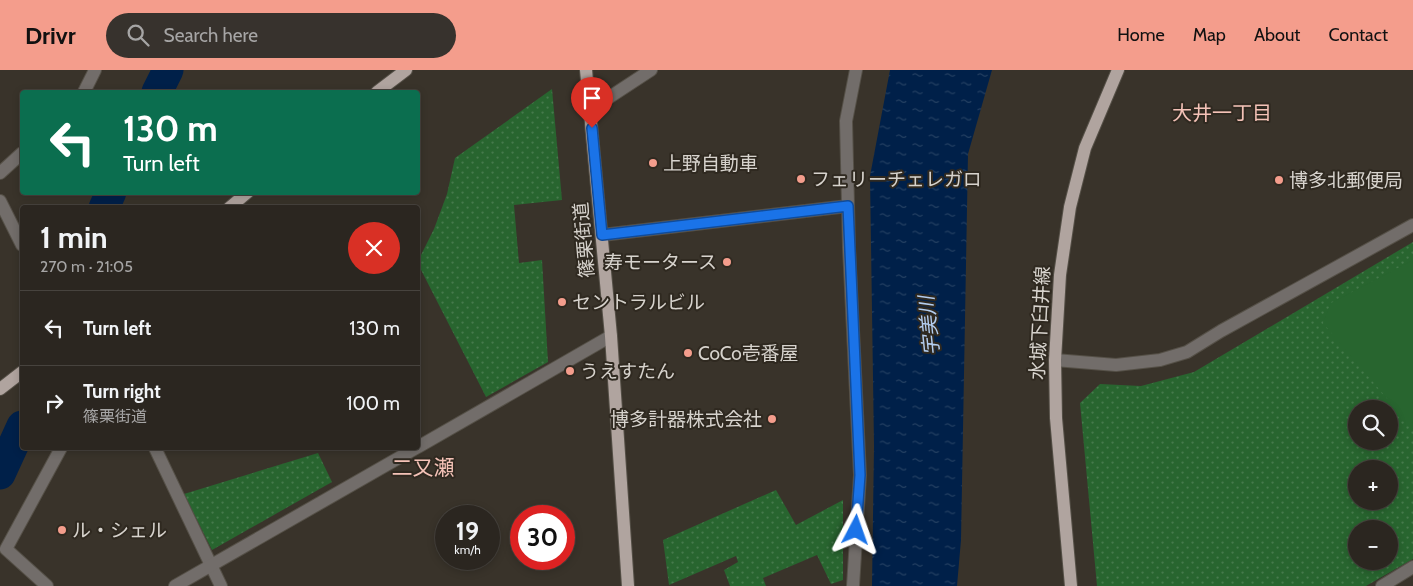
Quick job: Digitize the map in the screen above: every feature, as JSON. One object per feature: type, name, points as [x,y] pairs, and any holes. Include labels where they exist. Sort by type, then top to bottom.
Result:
[{"type":"main road","points":[[380,90],[406,70]]},
{"type":"main road","name":"篠栗街道","points":[[586,70],[611,336],[628,586]]},
{"type":"main road","name":"水城下臼井線","points":[[1071,586],[1056,418],[1055,360],[1060,275],[1070,207],[1085,148],[1118,70]]},
{"type":"main road","points":[[233,205],[244,195]]},
{"type":"main road","points":[[0,389],[20,374]]},
{"type":"street","points":[[85,90],[95,70]]},
{"type":"street","points":[[590,110],[651,70]]},
{"type":"street","points":[[852,586],[860,475],[846,121],[856,70]]},
{"type":"street","points":[[0,173],[20,155]]},
{"type":"street","points":[[0,201],[20,242]]},
{"type":"street","points":[[602,235],[848,206]]},
{"type":"street","points":[[1055,360],[1116,365],[1160,360],[1187,352],[1221,331],[1413,225]]},
{"type":"street","points":[[420,445],[611,336]]},
{"type":"street","points":[[47,586],[6,548],[60,450]]},
{"type":"street","points":[[156,450],[221,586]]},
{"type":"street","points":[[175,586],[412,450]]},
{"type":"street","points":[[1382,586],[1413,567]]},
{"type":"green space","points":[[552,89],[562,200],[514,205],[519,263],[542,260],[548,362],[486,397],[420,268],[420,257],[434,229],[447,194],[455,158]]},
{"type":"green space","points":[[1413,242],[1413,559],[1398,568],[1398,520],[1348,520],[1348,570],[1394,570],[1366,586],[1097,586],[1080,403],[1100,384],[1141,386],[1194,372]]},
{"type":"green space","points":[[1413,260],[1413,429],[1398,411],[1398,400],[1388,400],[1323,323],[1331,303]]},
{"type":"green space","points":[[318,453],[332,482],[212,550],[184,494]]},
{"type":"green space","points":[[776,490],[796,525],[843,500],[843,580],[831,584],[817,555],[763,578],[766,586],[730,586],[724,570],[738,562],[736,556],[669,585],[663,540]]},
{"type":"water","name":"宇美川","points":[[890,70],[992,70],[968,154],[961,540],[957,586],[872,586],[874,446],[870,176]]},
{"type":"waterway","points":[[158,90],[168,70]]},
{"type":"waterway","points":[[105,205],[110,195]]},
{"type":"waterway","points":[[0,474],[20,430]]},
{"type":"place","name":"上野自動車","points":[[653,163]]},
{"type":"place","name":"フェリーチェレガロ","points":[[801,179]]},
{"type":"place","name":"博多北郵便局","points":[[1279,180]]},
{"type":"place","name":"寿モータース","points":[[727,262]]},
{"type":"place","name":"セントラルビル","points":[[562,302]]},
{"type":"place","name":"CoCo壱番屋","points":[[688,353]]},
{"type":"place","name":"うえすたん","points":[[570,371]]},
{"type":"place","name":"博多計器株式会社","points":[[772,419]]},
{"type":"place","name":"ル・シェル","points":[[62,530]]},
{"type":"district","name":"大井一丁目","points":[[1222,113]]},
{"type":"district","name":"二又瀬","points":[[423,467]]},
{"type":"route","points":[[592,128],[602,235],[848,206],[860,475],[856,530]]}]
